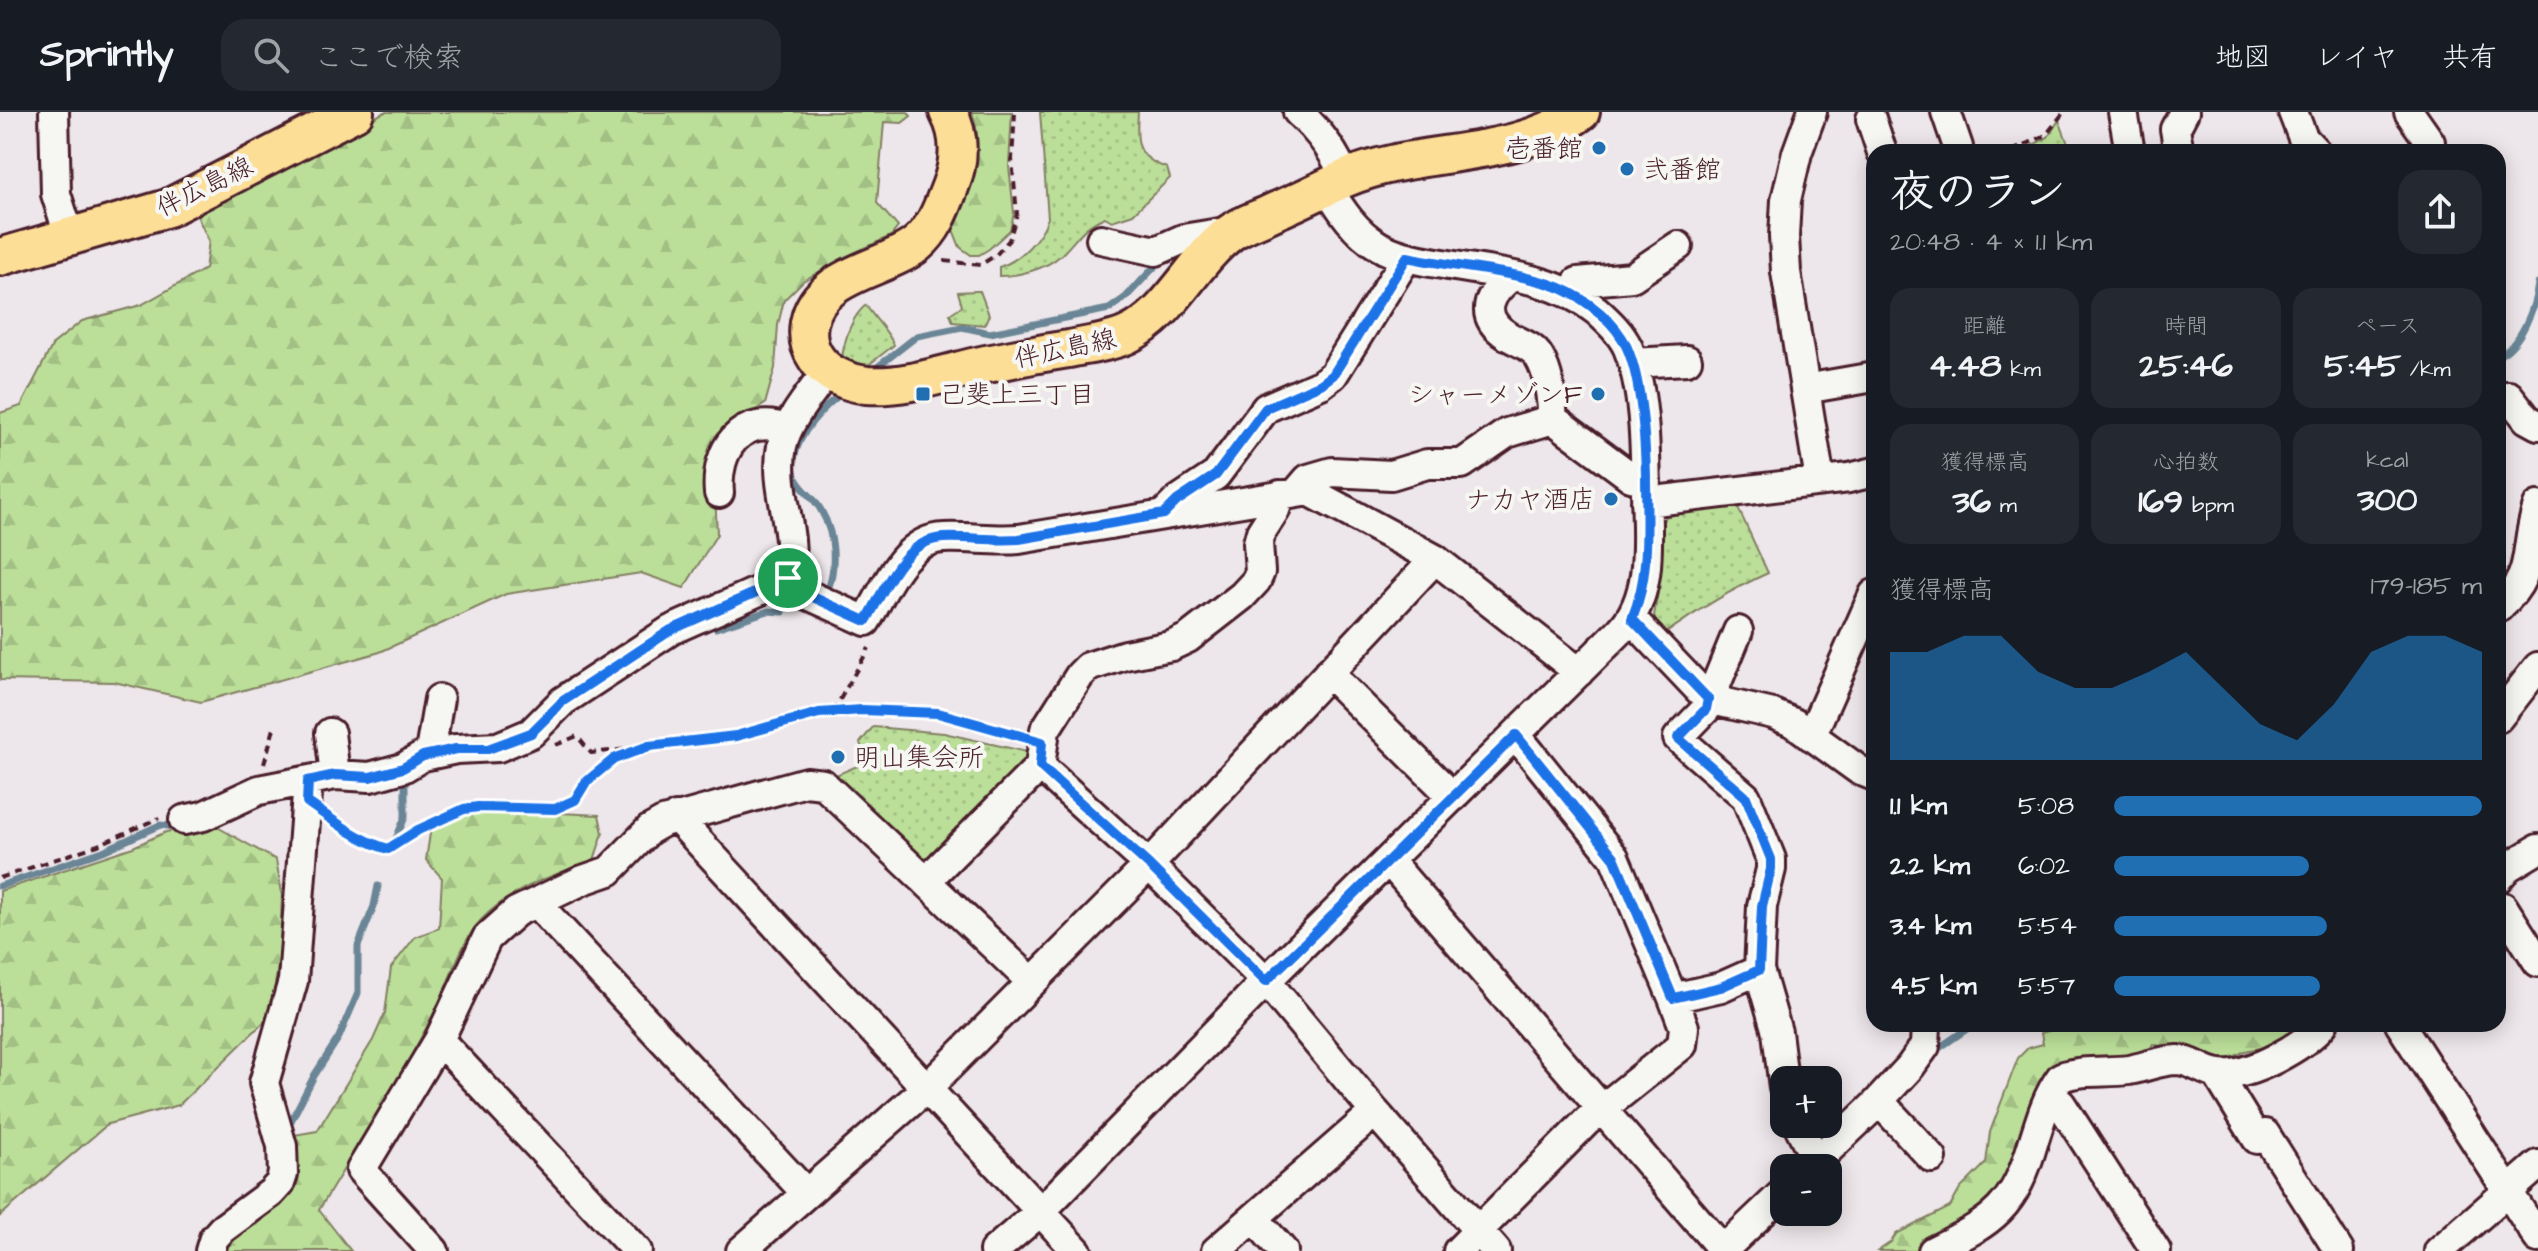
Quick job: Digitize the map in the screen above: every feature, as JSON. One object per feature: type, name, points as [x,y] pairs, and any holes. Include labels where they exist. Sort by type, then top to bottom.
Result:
[{"type":"main road","name":"伴広島線","points":[[0,257],[168,208],[355,112]]},
{"type":"main road","points":[[827,371],[815,357],[809,343],[809,322],[817,302],[837,285],[916,245],[938,217],[957,167],[957,134],[948,112]]},
{"type":"main road","name":"伴広島線","points":[[827,371],[853,382],[879,385],[917,380],[1129,335],[1162,307],[1232,231],[1336,183],[1391,165],[1521,140],[1581,112]]},
{"type":"street","points":[[54,112],[56,194],[69,235]]},
{"type":"street","points":[[1812,112],[1797,153],[1786,200],[1784,236],[1786,272],[1820,481]]},
{"type":"street","points":[[1946,112],[1957,144]]},
{"type":"street","points":[[2123,112],[2129,144]]},
{"type":"street","points":[[2178,144],[2175,129],[2184,112]]},
{"type":"street","points":[[2293,112],[2309,144]]},
{"type":"street","points":[[994,1251],[1042,1210],[1266,981],[1632,619],[1644,580],[1646,491],[1643,428],[1633,363],[1621,335],[1571,293],[1550,285],[1407,257],[1380,247],[1346,216],[1336,183],[1338,161],[1313,118]]},
{"type":"street","points":[[1871,119],[1879,144]]},
{"type":"street","points":[[1101,239],[1156,251],[1183,239],[1232,231]]},
{"type":"street","points":[[1571,293],[1578,282],[1632,277],[1678,246]]},
{"type":"street","points":[[1164,514],[1177,501],[1216,475],[1266,408],[1321,384],[1333,375],[1407,257]]},
{"type":"street","points":[[1512,276],[1492,294],[1488,304],[1491,316],[1505,334],[1528,346],[1540,358],[1546,374],[1553,419],[1646,491],[1820,481],[1866,473]]},
{"type":"street","points":[[1633,363],[1687,360]]},
{"type":"street","points":[[788,578],[792,562],[780,461],[787,429],[827,371]]},
{"type":"street","points":[[1805,389],[1866,378]]},
{"type":"street","points":[[2506,396],[2527,419],[2538,425]]},
{"type":"street","points":[[926,881],[1041,754],[1045,730],[1088,667],[1125,655],[1171,646],[1188,638],[1249,588],[1260,572],[1258,543],[1261,532],[1288,494],[1308,479],[1323,473],[1351,471],[1391,475],[1427,464],[1462,464],[1507,433],[1553,419]]},
{"type":"street","points":[[719,493],[719,472],[730,443],[738,434],[759,425],[778,425],[787,429]]},
{"type":"street","points":[[788,578],[806,594],[866,621],[904,559],[916,546],[929,539],[1019,539],[1309,491],[1435,559],[1579,672]]},
{"type":"street","points":[[2506,601],[2522,588],[2529,576],[2538,506]]},
{"type":"street","points":[[741,1251],[928,1087],[1149,865],[1435,559]]},
{"type":"street","points":[[184,820],[203,816],[259,790],[317,786],[370,777],[403,768],[423,756],[456,749],[488,749],[531,733],[563,701],[671,630],[788,578]]},
{"type":"street","points":[[1811,736],[1866,612]]},
{"type":"street","points":[[1632,619],[1708,699],[1773,714],[1794,723],[1866,773]]},
{"type":"street","points":[[1738,631],[1706,709],[1678,738],[1746,797],[1771,859],[1762,906],[1759,970],[1777,1032],[1781,1066]]},
{"type":"street","points":[[2506,708],[2538,667]]},
{"type":"street","points":[[1328,673],[1453,797]]},
{"type":"street","points":[[432,754],[439,699]]},
{"type":"street","points":[[210,1251],[214,1238],[222,1229],[271,1193],[283,1174],[282,1146],[264,1083],[293,981],[317,786],[330,733]]},
{"type":"street","points":[[1458,1251],[1487,1240],[1603,1108],[1682,1045],[1684,1027],[1614,857],[1516,735]]},
{"type":"street","points":[[1041,754],[1266,981],[1487,1240]]},
{"type":"street","points":[[434,1251],[361,1170],[439,1040],[487,938],[516,912],[609,871],[649,830],[676,817],[806,782],[823,784],[1032,982]]},
{"type":"street","points":[[676,817],[1077,1251]]},
{"type":"street","points":[[2506,869],[2538,849]]},
{"type":"street","points":[[1389,861],[1722,1250],[1770,1205]]},
{"type":"street","points":[[536,903],[806,1193]]},
{"type":"street","points":[[2506,912],[2538,962]]},
{"type":"street","points":[[1673,998],[1721,987],[1759,970]]},
{"type":"street","points":[[1823,1154],[1910,1067],[1925,1046],[1926,1032]]},
{"type":"street","points":[[1933,1251],[1984,1223],[2009,1200],[2025,1172],[2046,1105],[2061,1077],[2075,1072],[2126,1070],[2170,1060],[2194,1063],[2217,1074],[2232,1074],[2252,1069],[2317,1032]]},
{"type":"street","points":[[2405,1032],[2538,1238]]},
{"type":"street","points":[[439,1040],[637,1251]]},
{"type":"street","points":[[2217,1074],[2257,1139],[2265,1134],[2339,1251]]},
{"type":"street","points":[[2054,1099],[2061,1104],[2156,1251]]},
{"type":"street","points":[[1879,1101],[1932,1158]]},
{"type":"street","points":[[1216,1251],[1375,1112]]},
{"type":"street","points":[[2439,1251],[2538,1165]]},
{"type":"street","points":[[1254,1218],[1283,1251]]},
{"type":"path","points":[[2027,144],[2046,135],[2064,112]]},
{"type":"path","points":[[916,245],[926,257],[974,265],[987,261],[1005,245],[1017,214],[1012,159],[1015,113]]},
{"type":"path","points":[[833,712],[871,643]]},
{"type":"path","points":[[317,786],[355,834],[388,849],[418,830],[464,809],[555,809],[575,800],[586,782],[614,759],[649,746],[736,736],[819,713],[938,713],[1041,754]]},
{"type":"path","points":[[259,790],[275,725]]},
{"type":"path","points":[[531,733],[541,745],[561,744],[577,736],[591,753],[628,749],[634,752]]},
{"type":"path","points":[[0,878],[98,845],[162,817],[184,820]]},
{"type":"green space","points":[[385,112],[908,112],[911,116],[902,123],[884,122],[877,203],[898,227],[891,236],[803,281],[784,300],[778,325],[775,368],[765,404],[732,424],[714,472],[717,534],[684,588],[641,573],[506,594],[380,652],[201,702],[114,682],[0,680],[0,413],[21,406],[53,344],[82,321],[141,305],[205,269],[209,241],[198,218],[207,203]]},
{"type":"green space","points":[[972,112],[1012,112],[1009,166],[1014,213],[1010,230],[979,255],[971,255],[960,247],[952,227],[974,171],[977,142]]},
{"type":"green space","points":[[1040,112],[1138,112],[1140,148],[1149,159],[1167,168],[1170,178],[1133,214],[1112,221],[1105,217],[1097,221],[1048,264],[1015,275],[999,276],[999,267],[1015,260],[1029,248],[1048,218]]},
{"type":"green space","points":[[2059,120],[2068,144],[2035,144],[2048,137]]},
{"type":"green space","points":[[980,291],[989,315],[984,325],[953,322],[950,314],[962,306],[958,292]]},
{"type":"green space","points":[[866,305],[894,345],[862,370],[842,357],[853,322]]},
{"type":"green space","points":[[1734,499],[1768,573],[1740,586],[1662,636],[1654,616],[1660,580],[1660,525],[1673,507]]},
{"type":"green space","points":[[873,727],[944,733],[1027,752],[1021,772],[932,865],[918,863],[831,777],[867,762],[860,743]]},
{"type":"green space","points":[[465,811],[599,815],[603,833],[594,860],[563,871],[506,899],[473,930],[418,1043],[319,1210],[351,1251],[219,1251],[278,1196],[288,1136],[317,1131],[373,1040],[385,1013],[391,968],[415,937],[439,928],[442,878],[426,860],[431,827]]},
{"type":"green space","points":[[212,824],[276,860],[282,893],[280,954],[270,1016],[179,1105],[108,1124],[0,1216],[0,891],[133,847],[166,832]]},
{"type":"green space","points":[[2291,1032],[2264,1047],[2245,1051],[2220,1064],[2153,1044],[2145,1058],[2057,1068],[2005,1192],[1922,1251],[1878,1251],[1896,1234],[1950,1207],[1960,1189],[1986,1163],[1990,1132],[2018,1058],[2028,1048],[2043,1044],[2041,1033]]},
{"type":"waterway","points":[[871,372],[917,336],[962,327],[990,333],[1109,309],[1126,297],[1161,260]]},
{"type":"waterway","points":[[2506,351],[2526,325],[2538,284]]},
{"type":"waterway","points":[[828,590],[833,567],[830,532],[821,510],[796,479],[794,465],[795,453],[806,431],[821,411],[838,396]]},
{"type":"waterway","points":[[716,628],[768,611],[783,612]]},
{"type":"waterway","points":[[395,841],[405,817],[405,781]]},
{"type":"waterway","points":[[0,886],[103,851],[160,825],[175,827]]},
{"type":"waterway","points":[[289,1125],[314,1076],[339,1037],[358,993],[358,946],[374,906],[378,886]]},
{"type":"waterway","points":[[1939,1048],[1962,1032]]},
{"type":"place","name":"壱番館","points":[[1599,148]]},
{"type":"place","name":"弐番館","points":[[1627,169]]},
{"type":"place","name":"己斐上三丁目","points":[[923,394]]},
{"type":"place","name":"シャーメゾンF","points":[[1598,394]]},
{"type":"place","name":"ナカヤ酒店","points":[[1611,499]]},
{"type":"place","name":"明山集会所","points":[[838,757]]},
{"type":"route","points":[[1407,257],[1561,289],[1604,317],[1621,335],[1633,363],[1645,449],[1646,502],[1644,580],[1641,598],[1632,619],[1708,699],[1706,709],[1678,738],[1746,797],[1771,859],[1759,933],[1759,970],[1721,987],[1673,998],[1614,857],[1516,735],[1266,981],[1149,865],[1040,766],[1042,742],[938,713],[862,710],[819,713],[736,736],[649,746],[614,759],[586,782],[575,800],[555,809],[464,809],[418,830],[388,849],[346,829],[307,802],[308,781],[335,775],[370,777],[403,768],[423,756],[456,749],[498,747],[531,733],[563,701],[671,630],[788,578],[806,594],[866,621],[904,559],[916,546],[929,539],[1019,539],[1164,514],[1177,501],[1216,475],[1266,408],[1321,384],[1333,375],[1407,257]]}]
